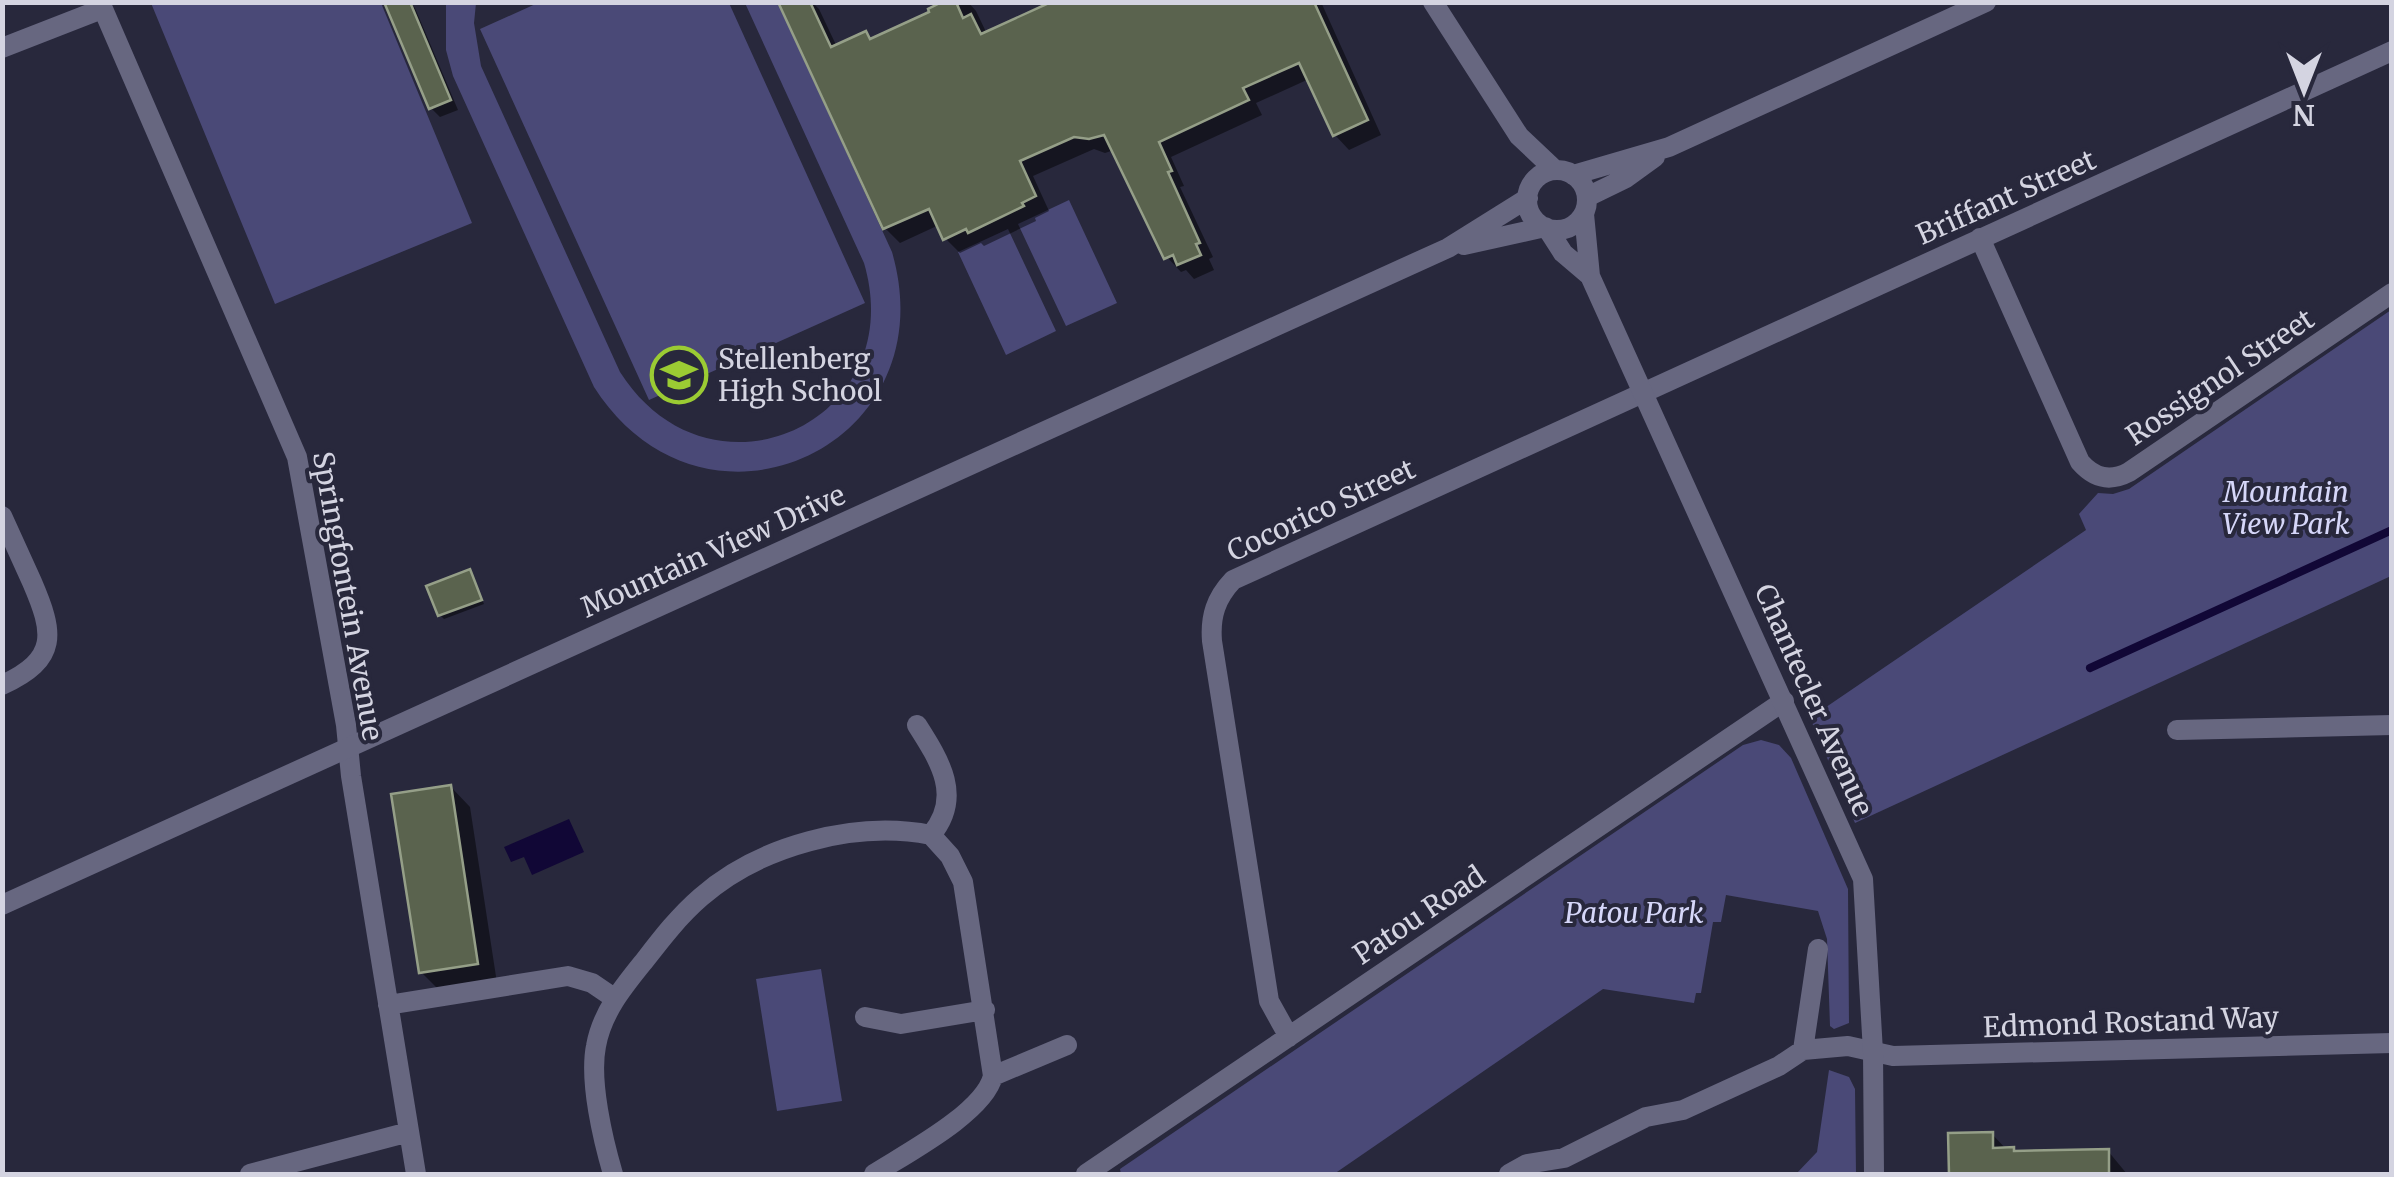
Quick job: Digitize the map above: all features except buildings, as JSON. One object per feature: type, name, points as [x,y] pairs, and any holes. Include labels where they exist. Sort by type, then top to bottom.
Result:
[{"type":"street","points":[[1433,2],[1520,136],[1585,188],[1585,206]]},
{"type":"street","points":[[1529,194],[1536,180],[1669,147],[1986,2]]},
{"type":"street","points":[[2,48],[101,6]]},
{"type":"street","name":"Springfontein Avenue","points":[[101,6],[297,457],[416,1174]]},
{"type":"street","name":"Briffant Street","points":[[1643,392],[2392,52]]},
{"type":"street","points":[[1520,136],[1534,220],[1546,227],[1572,226],[1585,206],[1669,147]]},
{"type":"street","name":"Mountain View Drive","points":[[2,905],[1448,248],[1529,194]]},
{"type":"street","name":"Chantecler Avenue","points":[[1585,206],[1590,276],[1863,879],[1873,1052],[1874,1174]]},
{"type":"street","name":"Mountain View Drive","points":[[1448,248],[1546,227]]},
{"type":"street","name":"Chantecler Avenue","points":[[1546,227],[1563,253],[1590,276]]},
{"type":"street","name":"Rossignol Street","points":[[1980,238],[2080,462],[2086,470],[2104,478],[2129,472],[2392,292]]},
{"type":"street","name":"Cocorico Street","points":[[1289,1037],[1269,1000],[1212,642],[1216,603],[1233,580],[1246,572],[1643,392]]},
{"type":"street","points":[[2,516],[46,614],[49,634],[37,665],[2,685]]},
{"type":"street","name":"Patou Road","points":[[1086,1174],[1784,701]]},
{"type":"street","points":[[2177,730],[2392,725]]},
{"type":"street","points":[[918,726],[940,760],[947,783],[946,807],[931,835]]},
{"type":"street","points":[[612,1174],[594,1070],[598,1036],[614,998],[672,926],[733,872],[767,857],[838,836],[883,830],[931,835],[950,856],[963,882],[992,1076],[988,1091],[980,1100],[927,1141],[874,1174]]},
{"type":"street","points":[[1509,1174],[1527,1164],[1564,1158],[1646,1117],[1683,1110],[1780,1066],[1803,1050],[1818,948]]},
{"type":"street","points":[[388,1005],[568,976],[592,982],[614,998]]},
{"type":"street","points":[[865,1017],[901,1024],[985,1010]]},
{"type":"street","name":"Edmond Rostand Way","points":[[1803,1050],[1848,1046],[1892,1056],[2392,1043]]},
{"type":"street","points":[[992,1076],[1068,1045]]},
{"type":"street","points":[[250,1174],[409,1132]]},
{"type":"green space","points":[[540,2],[729,3],[865,303],[649,400],[480,29]]},
{"type":"green space","points":[[151,3],[381,3],[472,223],[275,304]]},
{"type":"green space","points":[[446,3],[476,3],[474,23],[481,66],[620,372],[658,414],[703,437],[749,442],[793,430],[831,405],[858,367],[871,319],[864,263],[745,3],[778,3],[892,252],[900,321],[885,380],[852,426],[805,457],[751,471],[695,466],[640,438],[594,387],[453,76],[446,50]]},
{"type":"green space","points":[[1069,200],[1117,303],[1066,326],[1018,224]]},
{"type":"green space","points":[[1008,229],[1056,331],[1006,355],[958,252]]},
{"type":"green space","name":"Mountain View Park","points":[[2391,310],[2391,576],[1855,823],[1810,718],[2086,530],[2079,514],[2098,493],[2129,489]]},
{"type":"green space","name":"Patou Park","points":[[1761,740],[1779,745],[1791,758],[1848,889],[1849,1023],[1834,1029],[1830,1026],[1827,939],[1818,911],[1726,895],[1721,922],[1713,922],[1701,993],[1696,993],[1694,1003],[1603,989],[1334,1174],[1121,1174],[1120,1169],[1743,745]]},
{"type":"green space","points":[[821,969],[842,1101],[777,1111],[756,979]]},
{"type":"green space","points":[[1829,1070],[1849,1077],[1855,1089],[1856,1174],[1796,1174],[1817,1152]]},
{"type":"shaded area","points":[[569,819],[584,852],[532,875],[524,857],[511,862],[504,847]]},
{"type":"waterway","points":[[2090,668],[2392,530]]},
{"type":"place","name":"Stellenberg High School","points":[[679,375]]}]
